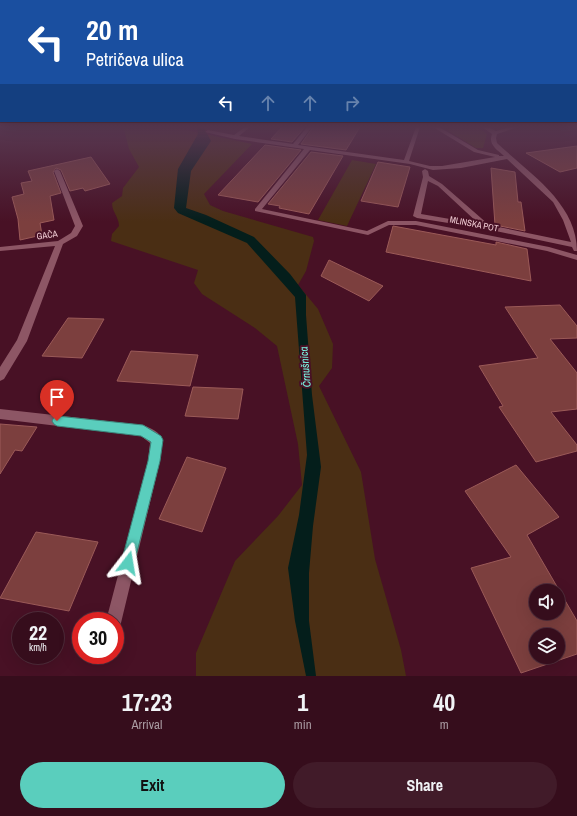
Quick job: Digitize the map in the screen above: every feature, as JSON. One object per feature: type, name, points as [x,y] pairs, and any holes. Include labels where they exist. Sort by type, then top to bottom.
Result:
[{"type":"street","name":"MLINSKA POT","points":[[299,159],[257,210],[368,233],[388,223],[416,219],[485,236],[549,249],[577,258]]},
{"type":"street","points":[[384,159],[414,162],[432,168],[448,168],[504,159]]},
{"type":"street","points":[[508,159],[556,201],[567,220],[576,247]]},
{"type":"street","points":[[414,162],[426,173],[416,219],[487,227],[576,247]]},
{"type":"street","name":"GAČA","points":[[0,249],[60,243],[74,234],[79,226],[57,171]]},
{"type":"street","points":[[426,177],[440,185],[487,227]]},
{"type":"street","points":[[0,376],[22,341],[60,243]]},
{"type":"street","points":[[0,414],[143,431],[157,440],[154,461],[116,612]]},
{"type":"shaded area","points":[[134,159],[238,159],[204,194],[210,205],[223,211],[313,237],[314,241],[306,271],[298,285],[318,309],[333,344],[332,368],[319,386],[361,472],[375,559],[401,650],[406,676],[196,676],[196,653],[235,561],[278,516],[302,485],[298,444],[277,346],[255,328],[202,294],[194,283],[198,270],[111,241],[112,234],[119,226],[112,203],[122,196],[123,188],[139,167]]},
{"type":"shaded area","points":[[352,160],[376,164],[347,226],[318,220]]},
{"type":"water","name":"Črnušnica","points":[[184,159],[199,159],[191,171],[186,208],[206,215],[254,237],[290,274],[306,295],[312,395],[321,467],[313,526],[309,573],[309,621],[316,676],[306,676],[295,621],[288,568],[299,515],[307,455],[295,297],[247,243],[178,213],[174,208],[178,169]]},
{"type":"building","points":[[84,159],[92,159],[110,184],[85,191],[83,188],[70,191],[61,170],[56,168],[53,172],[61,193],[50,196],[54,220],[40,223],[42,235],[20,240],[18,219],[12,197],[24,194],[21,183],[32,181],[28,171]]},
{"type":"building","points":[[252,159],[294,159],[258,202],[218,195]]},
{"type":"building","points":[[306,159],[342,159],[309,214],[279,208],[280,206],[268,204]]},
{"type":"building","points":[[536,159],[577,159],[577,168],[560,172]]},
{"type":"building","points":[[378,162],[410,167],[398,207],[361,201]]},
{"type":"building","points":[[491,168],[515,172],[518,202],[521,202],[525,231],[495,225]]},
{"type":"building","points":[[393,226],[496,245],[496,242],[527,249],[531,281],[386,252]]},
{"type":"building","points":[[329,260],[383,286],[369,301],[321,276]]},
{"type":"building","points":[[560,305],[577,326],[577,338],[550,339],[577,373],[577,409],[551,412],[577,445],[577,451],[536,462],[499,407],[503,406],[479,366],[538,358],[505,307]]},
{"type":"building","points":[[68,318],[104,319],[82,358],[42,356]]},
{"type":"building","points":[[131,351],[198,355],[190,386],[117,381]]},
{"type":"building","points":[[193,387],[243,389],[238,419],[185,416]]},
{"type":"building","points":[[0,424],[37,427],[22,451],[15,450],[0,474]]},
{"type":"building","points":[[187,457],[226,468],[202,532],[159,519]]},
{"type":"building","points":[[516,465],[559,517],[527,535],[555,584],[529,584],[529,620],[565,620],[565,600],[577,621],[577,654],[565,658],[565,628],[529,628],[529,664],[548,664],[521,673],[471,568],[511,557],[465,491]]},
{"type":"building","points":[[36,532],[98,542],[69,611],[0,598]]},
{"type":"route","points":[[57,421],[143,431],[157,440],[154,461],[128,563]]}]
